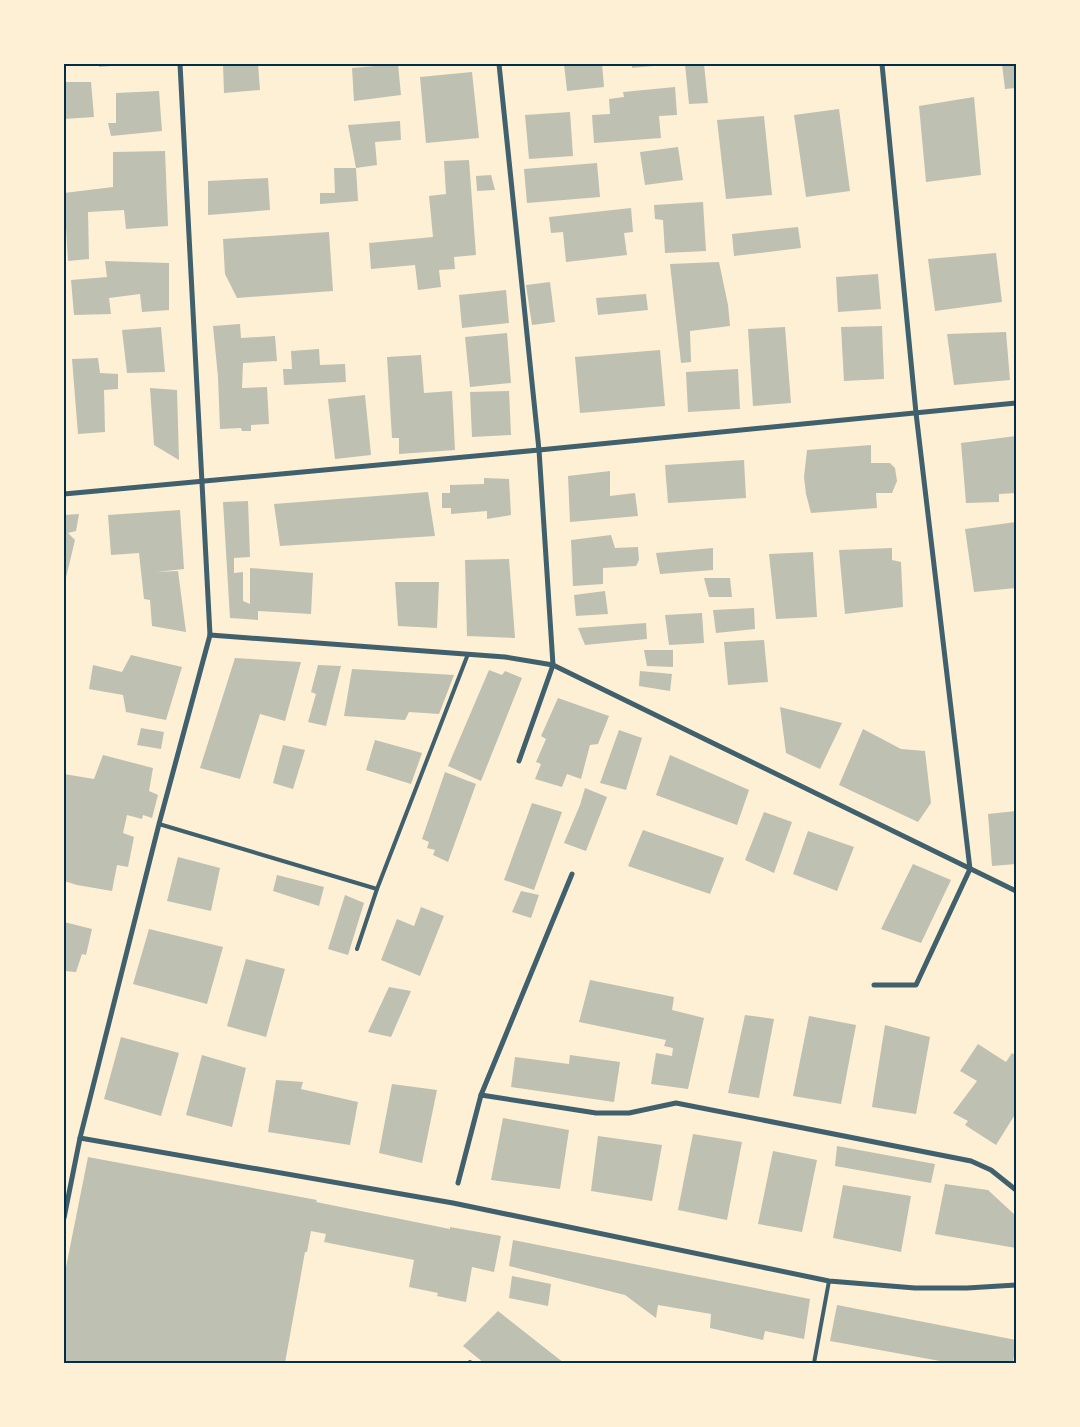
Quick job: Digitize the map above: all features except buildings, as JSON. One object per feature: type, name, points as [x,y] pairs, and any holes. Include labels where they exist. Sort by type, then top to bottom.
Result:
[{"type":"street","points":[[64,1218],[80,1138],[158,824],[210,635],[180,64]]},
{"type":"street","points":[[499,64],[539,450],[553,665],[519,761]]},
{"type":"street","points":[[874,985],[916,985],[970,869],[916,413],[882,64]]},
{"type":"street","points":[[64,494],[1016,403]]},
{"type":"street","points":[[210,635],[505,656],[553,665],[1016,891]]},
{"type":"street","points":[[458,1183],[481,1094],[572,874]]},
{"type":"street","points":[[481,1094],[596,1113],[629,1113],[676,1103],[971,1161],[991,1170],[1016,1190]]},
{"type":"street","points":[[80,1138],[453,1203],[829,1281],[915,1288],[1016,1285]]},
{"type":"lane","points":[[357,949],[377,889],[468,654]]},
{"type":"lane","points":[[158,824],[377,889]]},
{"type":"lane","points":[[814,1363],[829,1281]]}]
